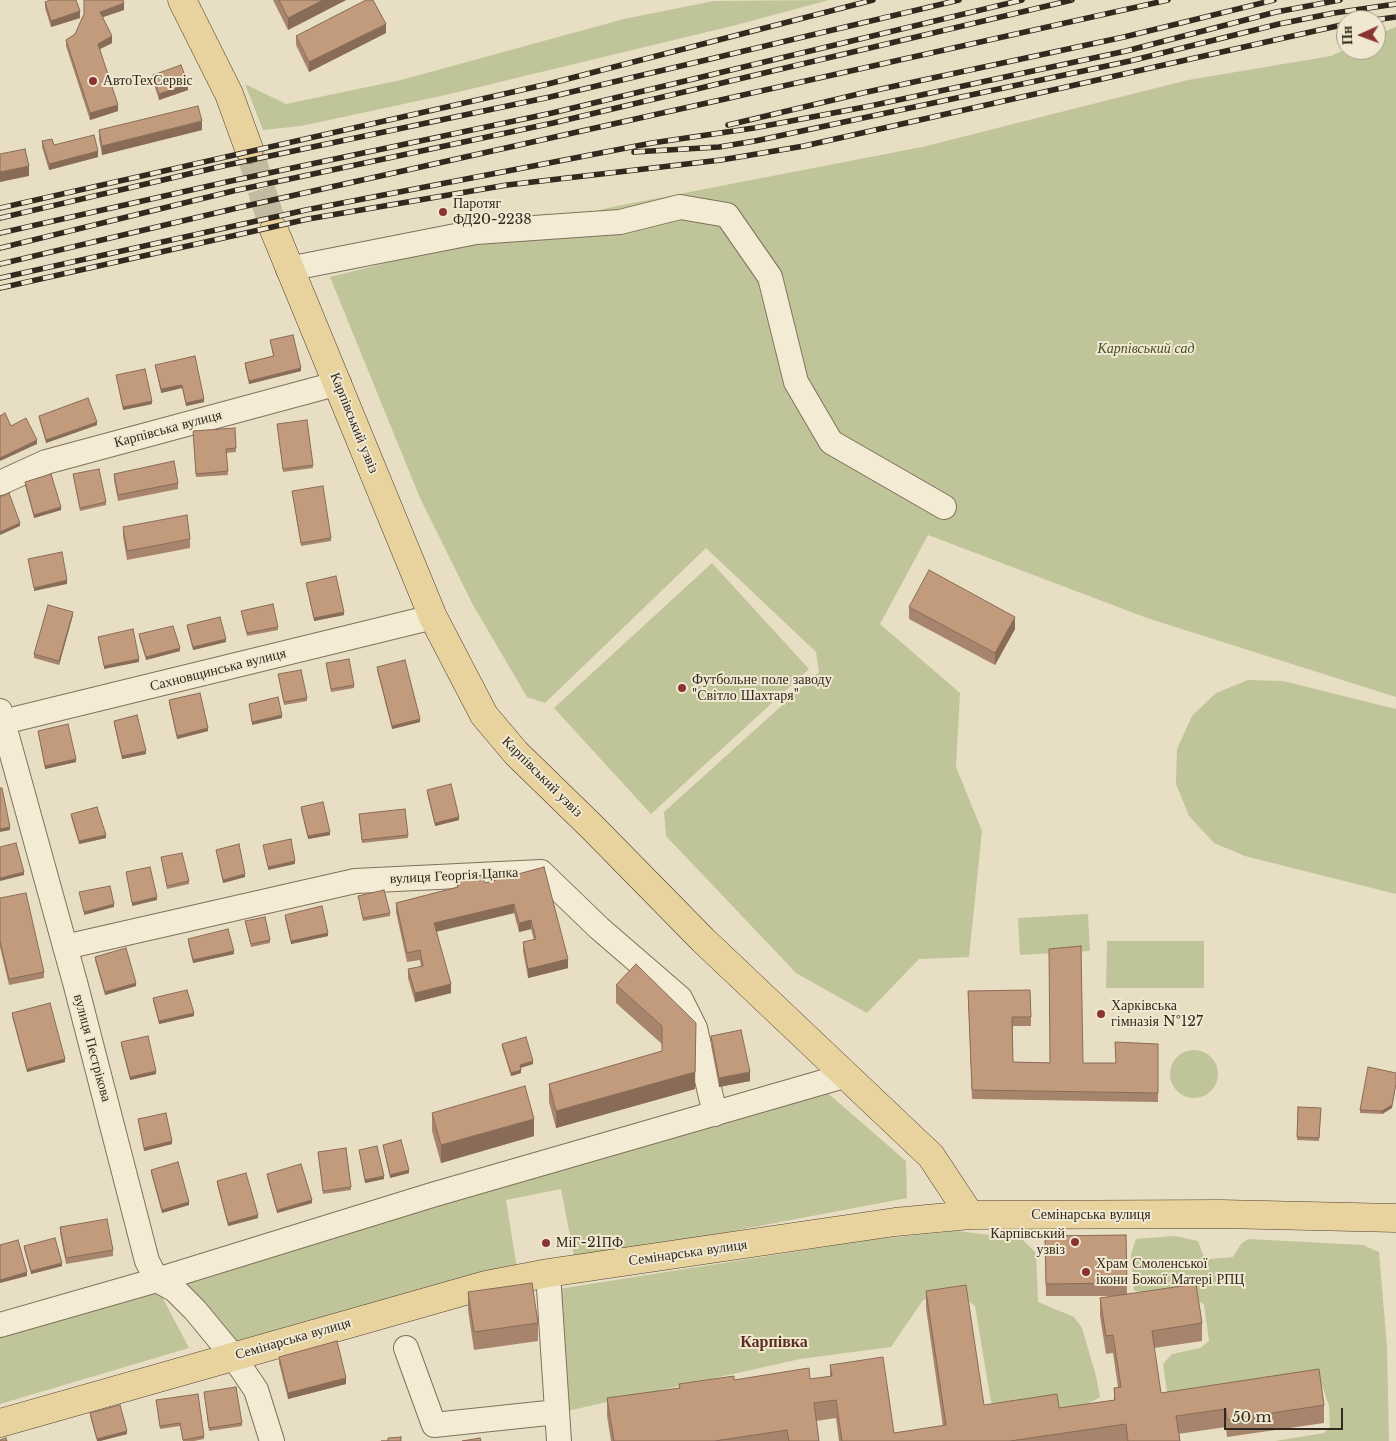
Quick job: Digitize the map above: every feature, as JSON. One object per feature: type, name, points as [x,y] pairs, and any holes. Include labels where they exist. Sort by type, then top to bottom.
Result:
[{"type":"main road","points":[[182,0],[229,94],[249,149]]},
{"type":"main road","name":"Карпівський узвіз","points":[[274,230],[288,269],[338,383],[432,617],[484,715],[516,753],[703,940],[930,1156],[970,1214]]},
{"type":"main road","name":"Семінарська вулиця","points":[[0,1423],[486,1285],[895,1222],[970,1214],[1221,1214],[1396,1218]]},
{"type":"street","points":[[288,269],[476,232],[620,222],[680,207],[727,215],[770,277],[796,382],[831,442],[944,507]]},
{"type":"street","name":"Карпівська вулиця","points":[[0,483],[46,462],[338,383]]},
{"type":"street","name":"Сахновщинська вулиця","points":[[2,717],[432,617]]},
{"type":"street","name":"вулиця Пестрікова","points":[[2,717],[148,1261],[157,1280]]},
{"type":"street","name":"вулиця Георгія Цапка","points":[[65,947],[355,881],[541,872],[600,928],[680,998],[695,1028],[715,1114]]},
{"type":"street","points":[[0,1325],[157,1280],[432,1195],[844,1076]]},
{"type":"street","points":[[548,1274],[559,1441]]},
{"type":"street","points":[[157,1280],[181,1296],[233,1356],[256,1390],[272,1441]]},
{"type":"street","points":[[406,1348],[435,1433],[557,1412]]},
{"type":"green space","points":[[829,0],[736,25],[450,94],[301,126],[263,130],[245,84],[286,104],[401,80],[624,19],[714,1]]},
{"type":"green space","name":"Карпівський сад","points":[[1396,27],[1396,697],[1147,618],[928,535],[880,624],[960,693],[956,767],[982,831],[969,957],[919,959],[867,1013],[796,973],[666,836],[664,812],[819,672],[816,652],[706,548],[545,703],[527,697],[473,605],[420,498],[330,277],[612,207],[922,147],[1188,80],[1336,54],[1336,60],[1386,60],[1386,31]]},
{"type":"green space","name":"Футбольне поле заводу \"Світло Шахтаря\"","points":[[712,563],[809,669],[651,814],[554,708]]},
{"type":"green space","points":[[1248,680],[1283,681],[1396,709],[1396,894],[1245,856],[1214,843],[1189,816],[1176,784],[1177,749],[1192,716],[1216,693]]},
{"type":"green space","points":[[1088,914],[1090,951],[1020,955],[1018,918]]},
{"type":"green space","points":[[1107,941],[1204,941],[1204,988],[1106,988]]},
{"type":"green space","points":[[1194,1050],[1203,1052],[1211,1057],[1216,1065],[1218,1074],[1216,1083],[1211,1091],[1203,1096],[1194,1098],[1185,1096],[1177,1091],[1172,1083],[1170,1074],[1172,1065],[1177,1057],[1185,1052]]},
{"type":"green space","points":[[823,1089],[906,1161],[907,1198],[575,1261],[561,1189],[506,1200],[517,1268],[232,1345],[175,1278]]},
{"type":"green space","points":[[957,1231],[1022,1239],[1036,1253],[1038,1302],[1074,1317],[1082,1328],[1100,1397],[1080,1408],[1001,1411],[991,1402],[975,1306],[961,1295],[923,1300],[891,1347],[800,1359],[567,1411],[558,1289],[876,1239]]},
{"type":"green space","points":[[1175,1236],[1198,1241],[1203,1255],[1210,1259],[1233,1257],[1241,1244],[1248,1239],[1363,1245],[1379,1252],[1387,1347],[1389,1441],[1275,1441],[1324,1433],[1330,1427],[1329,1406],[1322,1385],[1312,1384],[1168,1399],[1163,1364],[1172,1354],[1200,1348],[1209,1341],[1204,1304],[1182,1294],[1150,1295],[1134,1290],[1131,1254],[1136,1239]]},
{"type":"green space","points":[[157,1287],[189,1348],[0,1404],[0,1331]]},
{"type":"building","points":[[50,0],[76,0],[80,11],[51,21],[45,2]]},
{"type":"building","name":"АвтоТехСервіс","points":[[84,0],[123,0],[124,3],[100,12],[112,36],[98,44],[118,105],[90,113],[66,40],[75,34],[84,14]]},
{"type":"building","points":[[279,0],[323,0],[288,18]]},
{"type":"building","points":[[366,0],[373,0],[386,24],[309,62],[296,36]]},
{"type":"building","points":[[181,65],[188,84],[159,94],[153,75]]},
{"type":"building","points":[[198,106],[202,121],[102,146],[99,130]]},
{"type":"building","points":[[94,135],[98,151],[49,164],[42,141],[52,139],[54,145]]},
{"type":"building","points":[[25,149],[29,166],[0,172],[0,154]]},
{"type":"building","points":[[293,335],[301,368],[249,381],[245,363],[274,356],[270,340]]},
{"type":"building","points":[[195,356],[204,399],[186,403],[182,385],[161,389],[155,365]]},
{"type":"building","points":[[145,369],[152,401],[123,407],[116,375]]},
{"type":"building","points":[[88,398],[97,422],[46,440],[39,416]]},
{"type":"building","points":[[5,413],[11,426],[26,418],[37,440],[0,458],[0,416]]},
{"type":"building","points":[[307,420],[313,465],[283,469],[277,424]]},
{"type":"building","points":[[235,428],[236,448],[226,449],[228,471],[196,474],[193,431]]},
{"type":"building","points":[[174,461],[178,483],[118,495],[114,474]]},
{"type":"building","points":[[99,469],[106,502],[80,508],[73,474]]},
{"type":"building","points":[[51,474],[61,507],[34,515],[25,482]]},
{"type":"building","points":[[323,486],[331,538],[301,543],[292,491]]},
{"type":"building","points":[[9,493],[20,523],[0,532],[0,497]]},
{"type":"building","points":[[187,515],[190,539],[127,551],[123,527]]},
{"type":"building","points":[[62,552],[67,580],[34,588],[28,559]]},
{"type":"building","points":[[929,570],[1015,617],[995,653],[909,607]]},
{"type":"building","points":[[336,576],[344,612],[314,618],[306,583]]},
{"type":"building","points":[[273,604],[278,627],[247,633],[241,611]]},
{"type":"building","points":[[48,605],[73,612],[59,661],[34,654]]},
{"type":"building","points":[[220,617],[226,639],[193,647],[187,625]]},
{"type":"building","points":[[173,626],[180,648],[146,657],[139,634]]},
{"type":"building","points":[[133,629],[139,659],[104,666],[98,637]]},
{"type":"building","points":[[349,659],[354,685],[331,689],[326,663]]},
{"type":"building","points":[[405,660],[420,719],[392,726],[377,667]]},
{"type":"building","points":[[301,670],[307,698],[284,702],[278,674]]},
{"type":"building","points":[[200,693],[208,728],[177,736],[169,700]]},
{"type":"building","points":[[278,697],[282,715],[252,722],[249,704]]},
{"type":"building","points":[[137,715],[146,751],[122,756],[114,721]]},
{"type":"building","points":[[68,724],[76,759],[45,766],[38,731]]},
{"type":"building","points":[[451,784],[459,817],[435,823],[427,790]]},
{"type":"building","points":[[0,788],[2,788],[10,827],[0,829]]},
{"type":"building","points":[[323,802],[330,832],[308,836],[301,807]]},
{"type":"building","points":[[97,807],[106,835],[79,841],[71,814]]},
{"type":"building","points":[[405,809],[408,835],[362,840],[359,814]]},
{"type":"building","points":[[291,839],[295,861],[268,867],[263,845]]},
{"type":"building","points":[[16,843],[24,872],[0,878],[0,847]]},
{"type":"building","points":[[239,844],[245,874],[223,880],[216,850]]},
{"type":"building","points":[[182,853],[189,881],[167,886],[161,857]]},
{"type":"building","points":[[150,867],[157,897],[132,903],[126,872]]},
{"type":"building","points":[[544,867],[568,959],[528,969],[523,942],[536,939],[531,920],[519,923],[514,904],[434,923],[451,984],[415,993],[408,969],[423,966],[420,950],[407,953],[396,903],[458,887],[457,881],[482,875],[485,883]]},
{"type":"building","points":[[110,886],[114,904],[84,912],[79,892]]},
{"type":"building","points":[[384,890],[390,913],[363,918],[358,896]]},
{"type":"building","points":[[26,893],[44,972],[9,979],[0,941],[0,898]]},
{"type":"building","points":[[322,906],[328,933],[291,941],[285,915]]},
{"type":"building","points":[[265,917],[270,940],[251,944],[245,921]]},
{"type":"building","points":[[228,929],[234,951],[193,960],[188,939]]},
{"type":"building","points":[[1081,946],[1083,1063],[1116,1063],[1115,1042],[1158,1044],[1158,1093],[972,1090],[968,991],[1030,990],[1031,1017],[1012,1017],[1013,1062],[1050,1063],[1049,949]]},
{"type":"building","points":[[126,948],[136,983],[105,992],[95,957]]},
{"type":"building","points":[[636,964],[696,1023],[695,1072],[556,1111],[549,1084],[662,1051],[662,1026],[616,985]]},
{"type":"building","points":[[187,990],[194,1013],[159,1021],[153,998]]},
{"type":"building","points":[[50,1003],[65,1059],[27,1069],[12,1013]]},
{"type":"building","points":[[741,1030],[750,1072],[719,1078],[711,1036]]},
{"type":"building","points":[[148,1036],[156,1071],[130,1077],[121,1042]]},
{"type":"building","points":[[526,1037],[533,1061],[520,1065],[521,1070],[511,1073],[502,1044]]},
{"type":"building","points":[[1368,1067],[1396,1073],[1392,1105],[1382,1111],[1360,1110]]},
{"type":"building","points":[[525,1086],[534,1119],[441,1145],[432,1113]]},
{"type":"building","points":[[1298,1107],[1321,1108],[1319,1138],[1297,1137]]},
{"type":"building","points":[[166,1113],[172,1141],[144,1148],[138,1119]]},
{"type":"building","points":[[401,1140],[409,1170],[390,1175],[383,1145]]},
{"type":"building","points":[[377,1146],[384,1176],[365,1180],[359,1150]]},
{"type":"building","points":[[346,1148],[351,1187],[323,1191],[318,1152]]},
{"type":"building","points":[[178,1162],[189,1202],[162,1210],[151,1170]]},
{"type":"building","points":[[301,1164],[312,1200],[277,1210],[267,1174]]},
{"type":"building","points":[[246,1173],[258,1215],[228,1223],[217,1181]]},
{"type":"building","points":[[107,1219],[113,1250],[66,1258],[60,1227]]},
{"type":"building","name":"Храм Смоленської ікони Божої Матері РПЦ","points":[[1126,1235],[1127,1283],[1046,1284],[1045,1236]]},
{"type":"building","points":[[55,1238],[62,1263],[31,1271],[24,1246]]},
{"type":"building","points":[[18,1240],[27,1272],[0,1280],[0,1245]]},
{"type":"building","points":[[532,1283],[538,1323],[474,1332],[468,1292]]},
{"type":"building","points":[[1196,1284],[1202,1323],[1152,1331],[1161,1393],[1319,1369],[1324,1405],[1227,1420],[1226,1409],[1176,1416],[1180,1441],[1128,1441],[1126,1424],[1010,1441],[842,1441],[836,1400],[814,1403],[819,1441],[789,1441],[787,1430],[715,1441],[614,1441],[607,1398],[680,1388],[679,1384],[734,1376],[734,1380],[809,1368],[810,1379],[832,1376],[830,1365],[883,1357],[894,1433],[946,1425],[926,1291],[966,1285],[984,1405],[1057,1394],[1059,1408],[1115,1400],[1114,1388],[1121,1387],[1113,1335],[1106,1336],[1100,1298]]},
{"type":"building","points":[[337,1341],[346,1378],[288,1393],[279,1357]]},
{"type":"building","points":[[236,1387],[242,1423],[209,1428],[204,1392]]},
{"type":"building","points":[[198,1394],[204,1436],[183,1440],[180,1423],[160,1426],[156,1400]]},
{"type":"building","points":[[120,1405],[127,1431],[97,1439],[90,1413]]},
{"type":"building","points":[[401,1437],[401,1441],[388,1441],[388,1438]]},
{"type":"building","points":[[480,1438],[481,1441],[462,1441]]},
{"type":"tunnel","points":[[249,149],[274,230]]},
{"type":"railway","points":[[0,208],[548,84],[873,0]]},
{"type":"railway","points":[[0,218],[227,165],[550,97],[959,0]]},
{"type":"railway","points":[[0,233],[231,181],[552,113],[1022,0]]},
{"type":"railway","points":[[0,248],[233,191],[553,123],[1072,0]]},
{"type":"railway","points":[[0,264],[237,208],[1168,0]]},
{"type":"railway","points":[[728,125],[867,92],[1124,37],[1274,0]]},
{"type":"railway","points":[[0,278],[306,210],[652,143],[754,128],[870,106],[1126,51],[1276,12],[1340,0]]},
{"type":"railway","points":[[634,152],[719,147],[755,141],[1130,61],[1279,24],[1334,13],[1396,4]]},
{"type":"railway","points":[[1386,18],[1396,17]]},
{"type":"railway","points":[[0,288],[308,219],[507,185],[721,160],[804,146],[1336,26]]},
{"type":"place","name":"АвтоТехСервіс","points":[[93,81]]},
{"type":"place","name":"Паротяг ФД20-2238","points":[[443,212]]},
{"type":"place","name":"Футбольне поле заводу \"Світло Шахтаря\"","points":[[682,688]]},
{"type":"place","name":"Харківська гімназія №127","points":[[1101,1014]]},
{"type":"place","name":"Карпівський узвіз","points":[[1075,1242]]},
{"type":"place","name":"МіГ-21ПФ","points":[[546,1243]]},
{"type":"place","name":"Храм Смоленської ікони Божої Матері РПЦ","points":[[1086,1272]]},
{"type":"district","name":"Карпівка","points":[[774,1342]]}]
